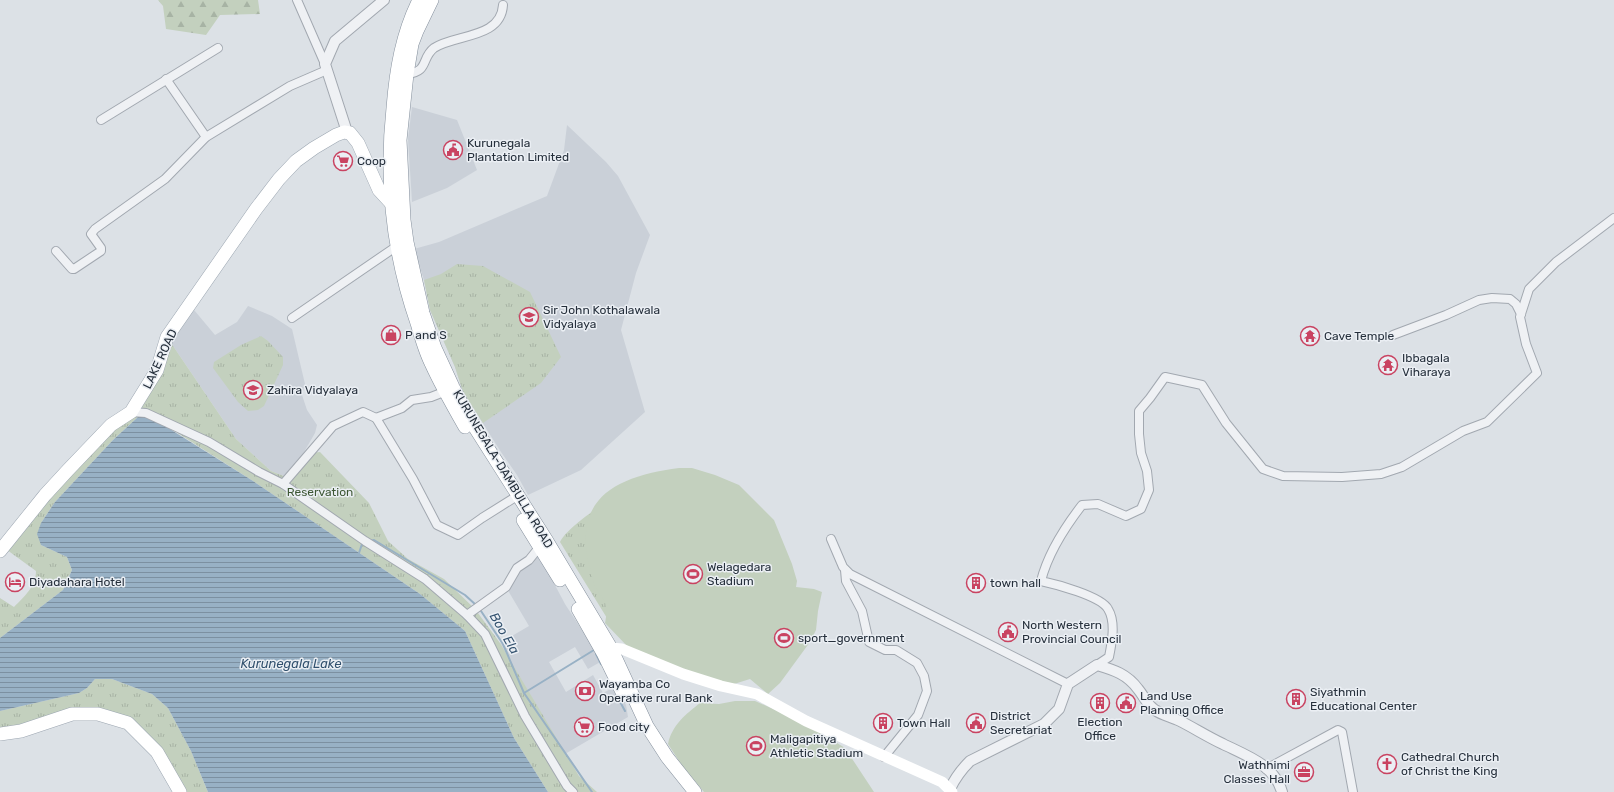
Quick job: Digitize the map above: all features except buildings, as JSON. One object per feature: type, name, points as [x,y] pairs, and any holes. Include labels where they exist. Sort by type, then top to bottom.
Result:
[{"type":"main road","name":"KURUNEGALA-DAMBULLA ROAD","points":[[419,0],[404,37],[397,74],[390,144],[396,203],[397,246],[414,315],[430,362],[472,423],[514,498],[543,543],[607,651],[647,726],[671,763],[695,792]]},
{"type":"main road","name":"KURUNEGALA-DAMBULLA ROAD","points":[[432,0],[412,44],[407,74],[400,140],[396,203],[407,242],[423,313],[449,390]]},
{"type":"main road","points":[[347,132],[352,135],[358,143],[376,184],[396,203]]},
{"type":"main road","name":"LAKE ROAD","points":[[0,551],[45,495],[68,470],[111,425],[131,412],[157,370],[167,337],[279,179],[296,161],[314,148],[336,135],[347,132]]},
{"type":"main road","name":"KURUNEGALA-DAMBULLA ROAD","points":[[607,651],[648,743],[669,776],[684,792]]},
{"type":"main road","points":[[607,651],[630,651],[698,679],[757,694],[806,720],[884,757],[942,782],[951,791]]},
{"type":"main road","points":[[0,734],[21,732],[72,714],[98,714],[128,723],[157,752],[180,792]]},
{"type":"street","points":[[296,0],[326,67],[347,132]]},
{"type":"street","points":[[56,251],[72,269],[74,269],[101,251],[101,248],[91,234],[96,229],[165,179],[206,137],[290,86],[326,67],[335,41],[384,0]]},
{"type":"street","points":[[407,74],[416,73],[420,70],[433,49],[491,29],[502,12],[503,5]]},
{"type":"street","points":[[101,120],[218,48]]},
{"type":"street","points":[[166,79],[206,137]]},
{"type":"street","points":[[951,791],[958,774],[970,761],[1044,724],[1059,709],[1068,684],[1109,657],[1112,637],[1112,616],[1108,607],[1096,599],[1076,590],[1041,580],[1044,568],[1051,554],[1071,519],[1082,505],[1098,504],[1126,516],[1141,509],[1149,490],[1147,471],[1141,453],[1139,411],[1164,377],[1202,386],[1226,423],[1263,469],[1283,476],[1342,477],[1381,474],[1402,467],[1463,431],[1487,422],[1537,373],[1526,344],[1520,317],[1529,289],[1556,262],[1614,218]]},
{"type":"street","points":[[292,318],[381,255],[397,246]]},
{"type":"street","points":[[1393,334],[1415,327],[1479,300],[1492,298],[1510,299],[1516,304],[1521,314]]},
{"type":"street","points":[[376,418],[402,408],[412,400],[432,397],[449,390]]},
{"type":"street","points":[[131,412],[146,413],[210,442],[259,472],[283,484],[425,579],[467,615],[486,634],[525,716],[573,792]]},
{"type":"street","points":[[283,484],[333,426],[363,412],[376,418],[413,479],[437,525],[458,535],[514,498]]},
{"type":"street","points":[[830,538],[843,567],[850,574],[1068,684]]},
{"type":"street","points":[[467,615],[506,587],[517,568],[528,560],[543,543]]},
{"type":"street","points":[[845,570],[846,581],[862,612],[869,642],[885,650],[896,650],[917,663],[924,676],[927,691],[918,715],[884,757]]},
{"type":"street","points":[[1097,664],[1122,673],[1128,677],[1156,712],[1179,721],[1223,744],[1244,753],[1274,775],[1282,792]]},
{"type":"street","points":[[1266,769],[1338,730],[1342,732],[1353,792]]},
{"type":"shaded area","points":[[412,107],[457,120],[477,170],[447,188],[412,202],[408,139]]},
{"type":"shaded area","name":"Sir John Kothalawala Vidyalaya","points":[[567,125],[606,162],[618,176],[650,235],[636,273],[621,330],[645,412],[581,470],[528,495],[517,475],[463,392],[455,367],[430,310],[424,280],[414,249],[439,242],[547,196],[564,150]]},
{"type":"shaded area","name":"Zahira Vidyalaya","points":[[189,304],[215,335],[237,322],[248,306],[272,316],[292,329],[305,384],[302,395],[307,410],[317,425],[315,433],[289,478],[271,471],[236,439],[167,337]]},
{"type":"shaded area","points":[[536,555],[548,572],[565,604],[602,661],[588,669],[575,647],[549,662],[566,692],[593,675],[603,693],[616,686],[626,705],[628,717],[565,754],[500,643],[529,626],[506,587],[517,568]]},
{"type":"green space","points":[[158,0],[258,0],[260,14],[220,15],[206,35],[166,29],[163,6]]},
{"type":"green space","points":[[457,264],[483,266],[530,292],[561,357],[541,383],[483,423],[463,392],[455,367],[430,310],[424,280],[441,274]]},
{"type":"green space","points":[[261,336],[268,341],[283,357],[283,365],[264,406],[258,410],[248,411],[238,402],[213,368],[214,362],[241,345]]},
{"type":"green space","name":"Reservation","points":[[167,337],[236,439],[271,471],[289,478],[294,478],[310,453],[320,452],[369,503],[388,541],[408,559],[444,579],[475,609],[500,643],[579,776],[597,792],[548,792],[514,738],[465,631],[420,594],[253,481],[146,413],[132,413],[138,417],[113,440],[55,502],[41,523],[41,545],[67,557],[72,570],[63,590],[0,638],[0,598],[14,607],[32,586],[36,571],[3,547],[131,412]]},
{"type":"green space","name":"Welagedara Stadium","points":[[679,468],[692,468],[715,475],[739,485],[774,520],[792,564],[797,581],[796,587],[814,589],[822,592],[816,630],[810,642],[780,683],[768,694],[750,679],[734,684],[701,677],[628,647],[605,623],[606,604],[596,589],[590,570],[586,544],[587,524],[594,507],[604,494],[619,484],[637,477]]},
{"type":"green space","points":[[610,499],[608,606],[615,631],[560,542],[575,525]]},
{"type":"green space","points":[[95,679],[112,679],[152,694],[168,708],[191,751],[208,792],[180,792],[128,723],[98,714],[0,734],[0,711],[79,693],[87,688]]},
{"type":"green space","name":"Maligapitiya Athletic Stadium","points":[[735,701],[755,701],[805,723],[845,748],[874,792],[704,792],[681,764],[668,744],[670,737],[680,720],[700,703],[719,704]]},
{"type":"water","name":"Kurunegala Lake","points":[[138,417],[148,417],[157,421],[253,481],[420,594],[465,631],[514,738],[548,792],[208,792],[191,751],[168,708],[152,694],[112,679],[95,679],[87,688],[79,693],[0,711],[0,638],[63,590],[72,570],[67,557],[41,545],[37,534],[41,523],[55,502],[113,440]]},
{"type":"waterway","name":"Boo Ela","points":[[370,541],[374,540],[465,595],[476,605]]},
{"type":"waterway","name":"Boo Ela","points":[[359,553],[362,544],[364,544]]},
{"type":"waterway","name":"Boo Ela","points":[[479,608],[503,644],[524,693],[592,792]]},
{"type":"waterway","points":[[524,693],[594,650]]},
{"type":"waterway","points":[[596,654],[601,664]]},
{"type":"waterway","points":[[618,698],[625,711]]},
{"type":"place","name":"Kurunegala Plantation Limited","points":[[453,150]]},
{"type":"place","name":"Coop","points":[[343,161]]},
{"type":"place","name":"Sir John Kothalawala Vidyalaya","points":[[529,317]]},
{"type":"place","name":"P and S","points":[[391,335]]},
{"type":"place","name":"Cave Temple","points":[[1310,336]]},
{"type":"place","name":"Ibbagala Viharaya","points":[[1388,365]]},
{"type":"place","name":"Zahira Vidyalaya","points":[[253,390]]},
{"type":"place","name":"Welagedara Stadium","points":[[693,574]]},
{"type":"place","name":"Diyadahara Hotel","points":[[15,582]]},
{"type":"place","name":"town hall","points":[[976,583]]},
{"type":"place","name":"North Western Provincial Council","points":[[1008,632]]},
{"type":"place","name":"sport_government","points":[[784,638]]},
{"type":"place","name":"Wayamba Co Operative rural Bank","points":[[585,691]]},
{"type":"place","name":"Siyathmin Educational Center","points":[[1296,699]]},
{"type":"place","name":"Election Office","points":[[1100,703]]},
{"type":"place","name":"Land Use Planning Office","points":[[1126,703]]},
{"type":"place","name":"Town Hall","points":[[883,723]]},
{"type":"place","name":"District Secretariat","points":[[976,723]]},
{"type":"place","name":"Food city","points":[[584,727]]},
{"type":"place","name":"Maligapitiya Athletic Stadium","points":[[756,746]]},
{"type":"place","name":"Cathedral Church of Christ the King","points":[[1387,764]]},
{"type":"place","name":"Wathhimi Classes Hall","points":[[1304,772]]}]
